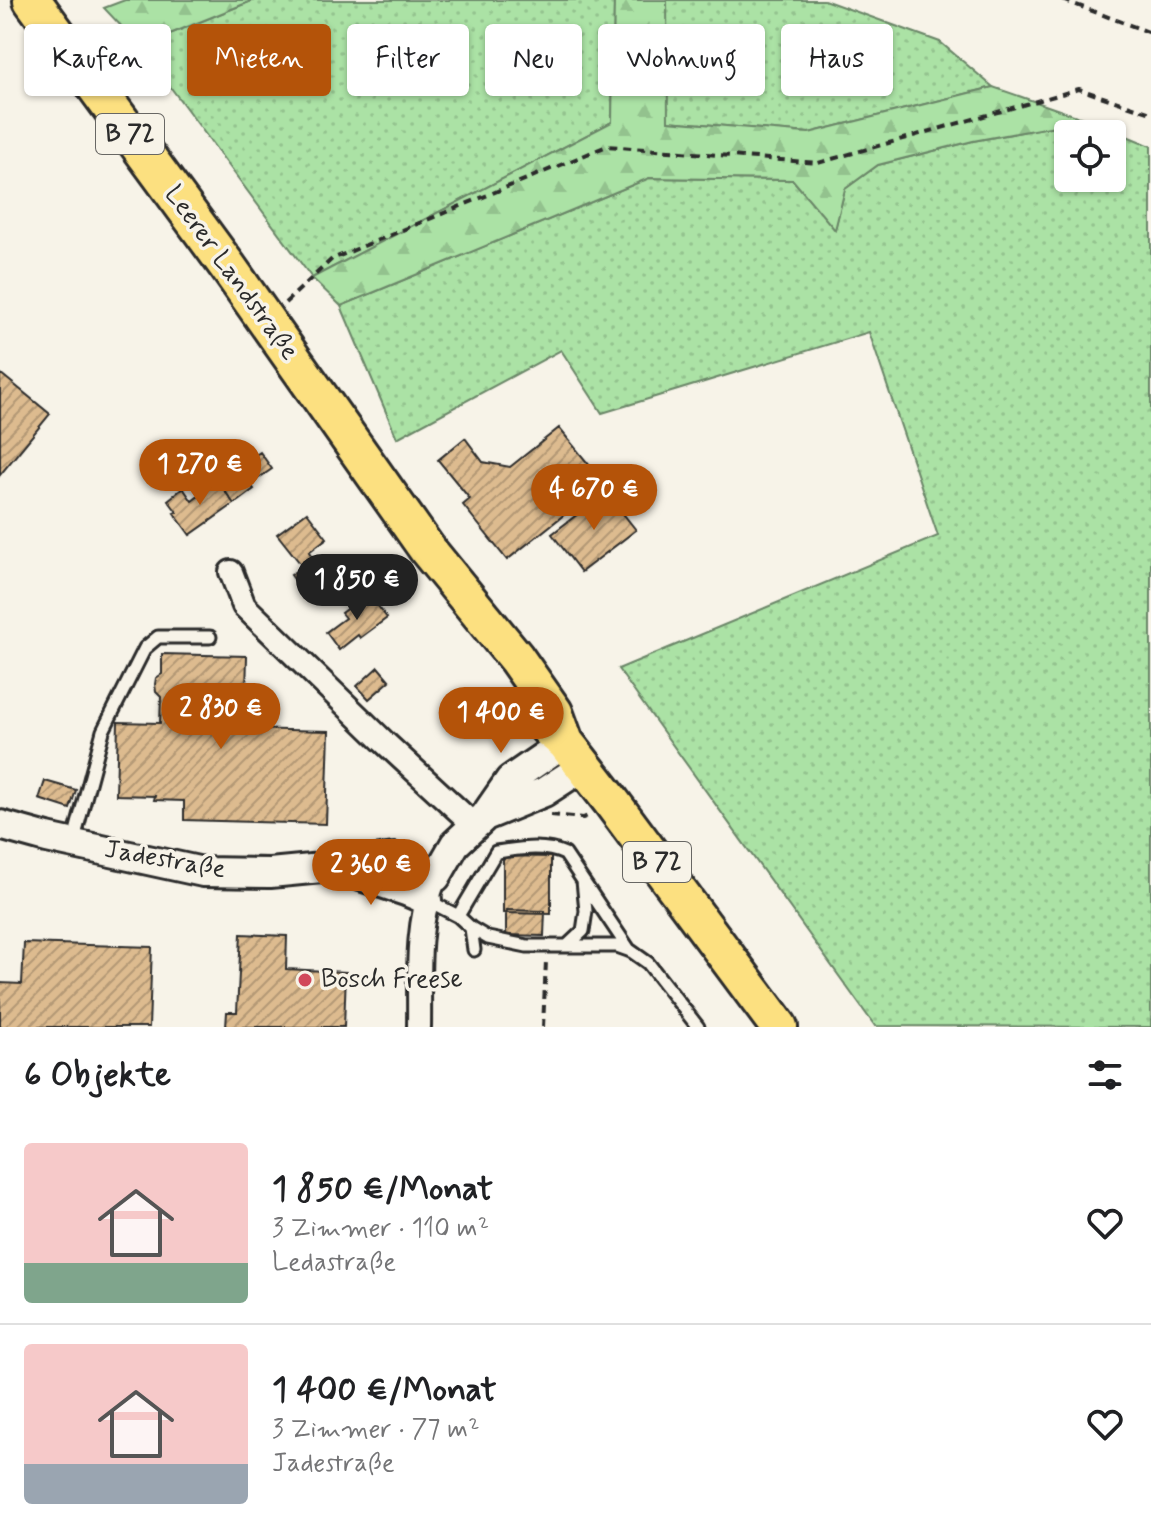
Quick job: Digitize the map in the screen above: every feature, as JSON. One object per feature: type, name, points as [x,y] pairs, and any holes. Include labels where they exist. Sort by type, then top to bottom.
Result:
[{"type":"main road","name":"Leerer Landstraße","points":[[32,0],[266,321],[427,549],[516,658],[554,712],[575,754],[779,1027]]},
{"type":"street","points":[[231,572],[244,606],[383,741],[479,821]]},
{"type":"street","points":[[419,1027],[421,937],[431,888],[455,844],[479,821],[510,780],[575,754]]},
{"type":"street","name":"Jadestraße","points":[[0,825],[203,872],[270,873],[332,867],[406,891],[431,888]]},
{"type":"lane","points":[[73,843],[103,731],[145,648],[158,637],[210,637]]},
{"type":"lane","points":[[458,916],[496,852],[555,849],[565,854],[631,951]]},
{"type":"lane","points":[[567,946],[583,931],[586,911],[583,881]]},
{"type":"lane","points":[[431,888],[471,928],[488,938],[527,946],[617,946],[631,951],[648,963],[698,1027]]},
{"type":"lane","points":[[471,928],[474,950]]},
{"type":"path","points":[[1063,0],[1151,33]]},
{"type":"path","points":[[266,321],[332,259],[607,146],[818,163],[1079,89],[1151,113]]},
{"type":"path","points":[[543,1027],[547,946]]},
{"type":"green space","points":[[125,0],[254,0],[195,24],[187,24],[187,27],[171,33],[171,24],[119,24],[104,8]]},
{"type":"green space","points":[[254,0],[614,0],[614,24],[598,24],[598,96],[612,96],[612,122],[312,278],[171,88],[171,33],[187,27],[187,96],[331,96],[331,24],[195,24]]},
{"type":"green space","points":[[614,0],[667,0],[667,24],[614,24]]},
{"type":"green space","points":[[667,0],[824,0],[890,24],[781,24],[781,96],[893,96],[893,25],[940,42],[993,87],[809,133],[667,121],[667,96],[765,96],[765,24],[667,24]]},
{"type":"green space","points":[[993,87],[1088,120],[1054,120],[1054,126],[973,141],[878,165],[845,189],[835,230],[793,180],[649,178],[341,306],[312,278],[612,122],[612,96],[668,96],[668,121],[809,133]]},
{"type":"green space","points":[[1054,126],[1054,192],[1126,192],[1126,136],[1151,146],[1151,1027],[875,1026],[618,669],[938,536],[869,332],[602,413],[561,350],[397,438],[341,306],[649,178],[793,180],[835,229],[845,189],[878,165],[973,141]]},
{"type":"building","points":[[0,373],[50,414],[0,475]]},
{"type":"building","points":[[559,428],[604,483],[507,560],[463,505],[470,499],[438,460],[465,438],[483,462],[510,467]]},
{"type":"building","points":[[260,452],[272,469],[250,484],[254,489],[234,504],[218,481],[233,471],[230,466],[245,456],[248,460]]},
{"type":"building","points":[[218,481],[234,504],[190,535],[168,500],[183,488],[192,501]]},
{"type":"building","points":[[606,492],[636,530],[581,572],[552,534]]},
{"type":"building","points":[[307,512],[327,538],[309,552],[321,569],[299,586],[291,575],[303,567],[277,534]]},
{"type":"building","points":[[368,593],[387,618],[339,650],[326,632],[345,618],[341,613]]},
{"type":"building","points":[[162,654],[247,656],[245,729],[329,731],[326,824],[184,820],[184,801],[154,800],[155,796],[116,795],[118,722],[160,723],[161,697],[156,692],[155,684],[156,678],[162,674]]},
{"type":"building","points":[[378,667],[390,681],[369,699],[357,686]]},
{"type":"building","points":[[45,781],[76,790],[70,809],[39,799]]},
{"type":"building","points":[[503,856],[551,857],[551,914],[503,913]]},
{"type":"building","points":[[506,910],[545,911],[544,936],[506,935]]},
{"type":"building","points":[[241,934],[287,936],[286,969],[346,972],[344,1027],[226,1027],[227,1012],[237,1012]]},
{"type":"building","points":[[24,943],[152,947],[149,1027],[0,1027],[0,983],[22,984]]},
{"type":"place","name":"Bosch Freese","points":[[305,980]]}]
